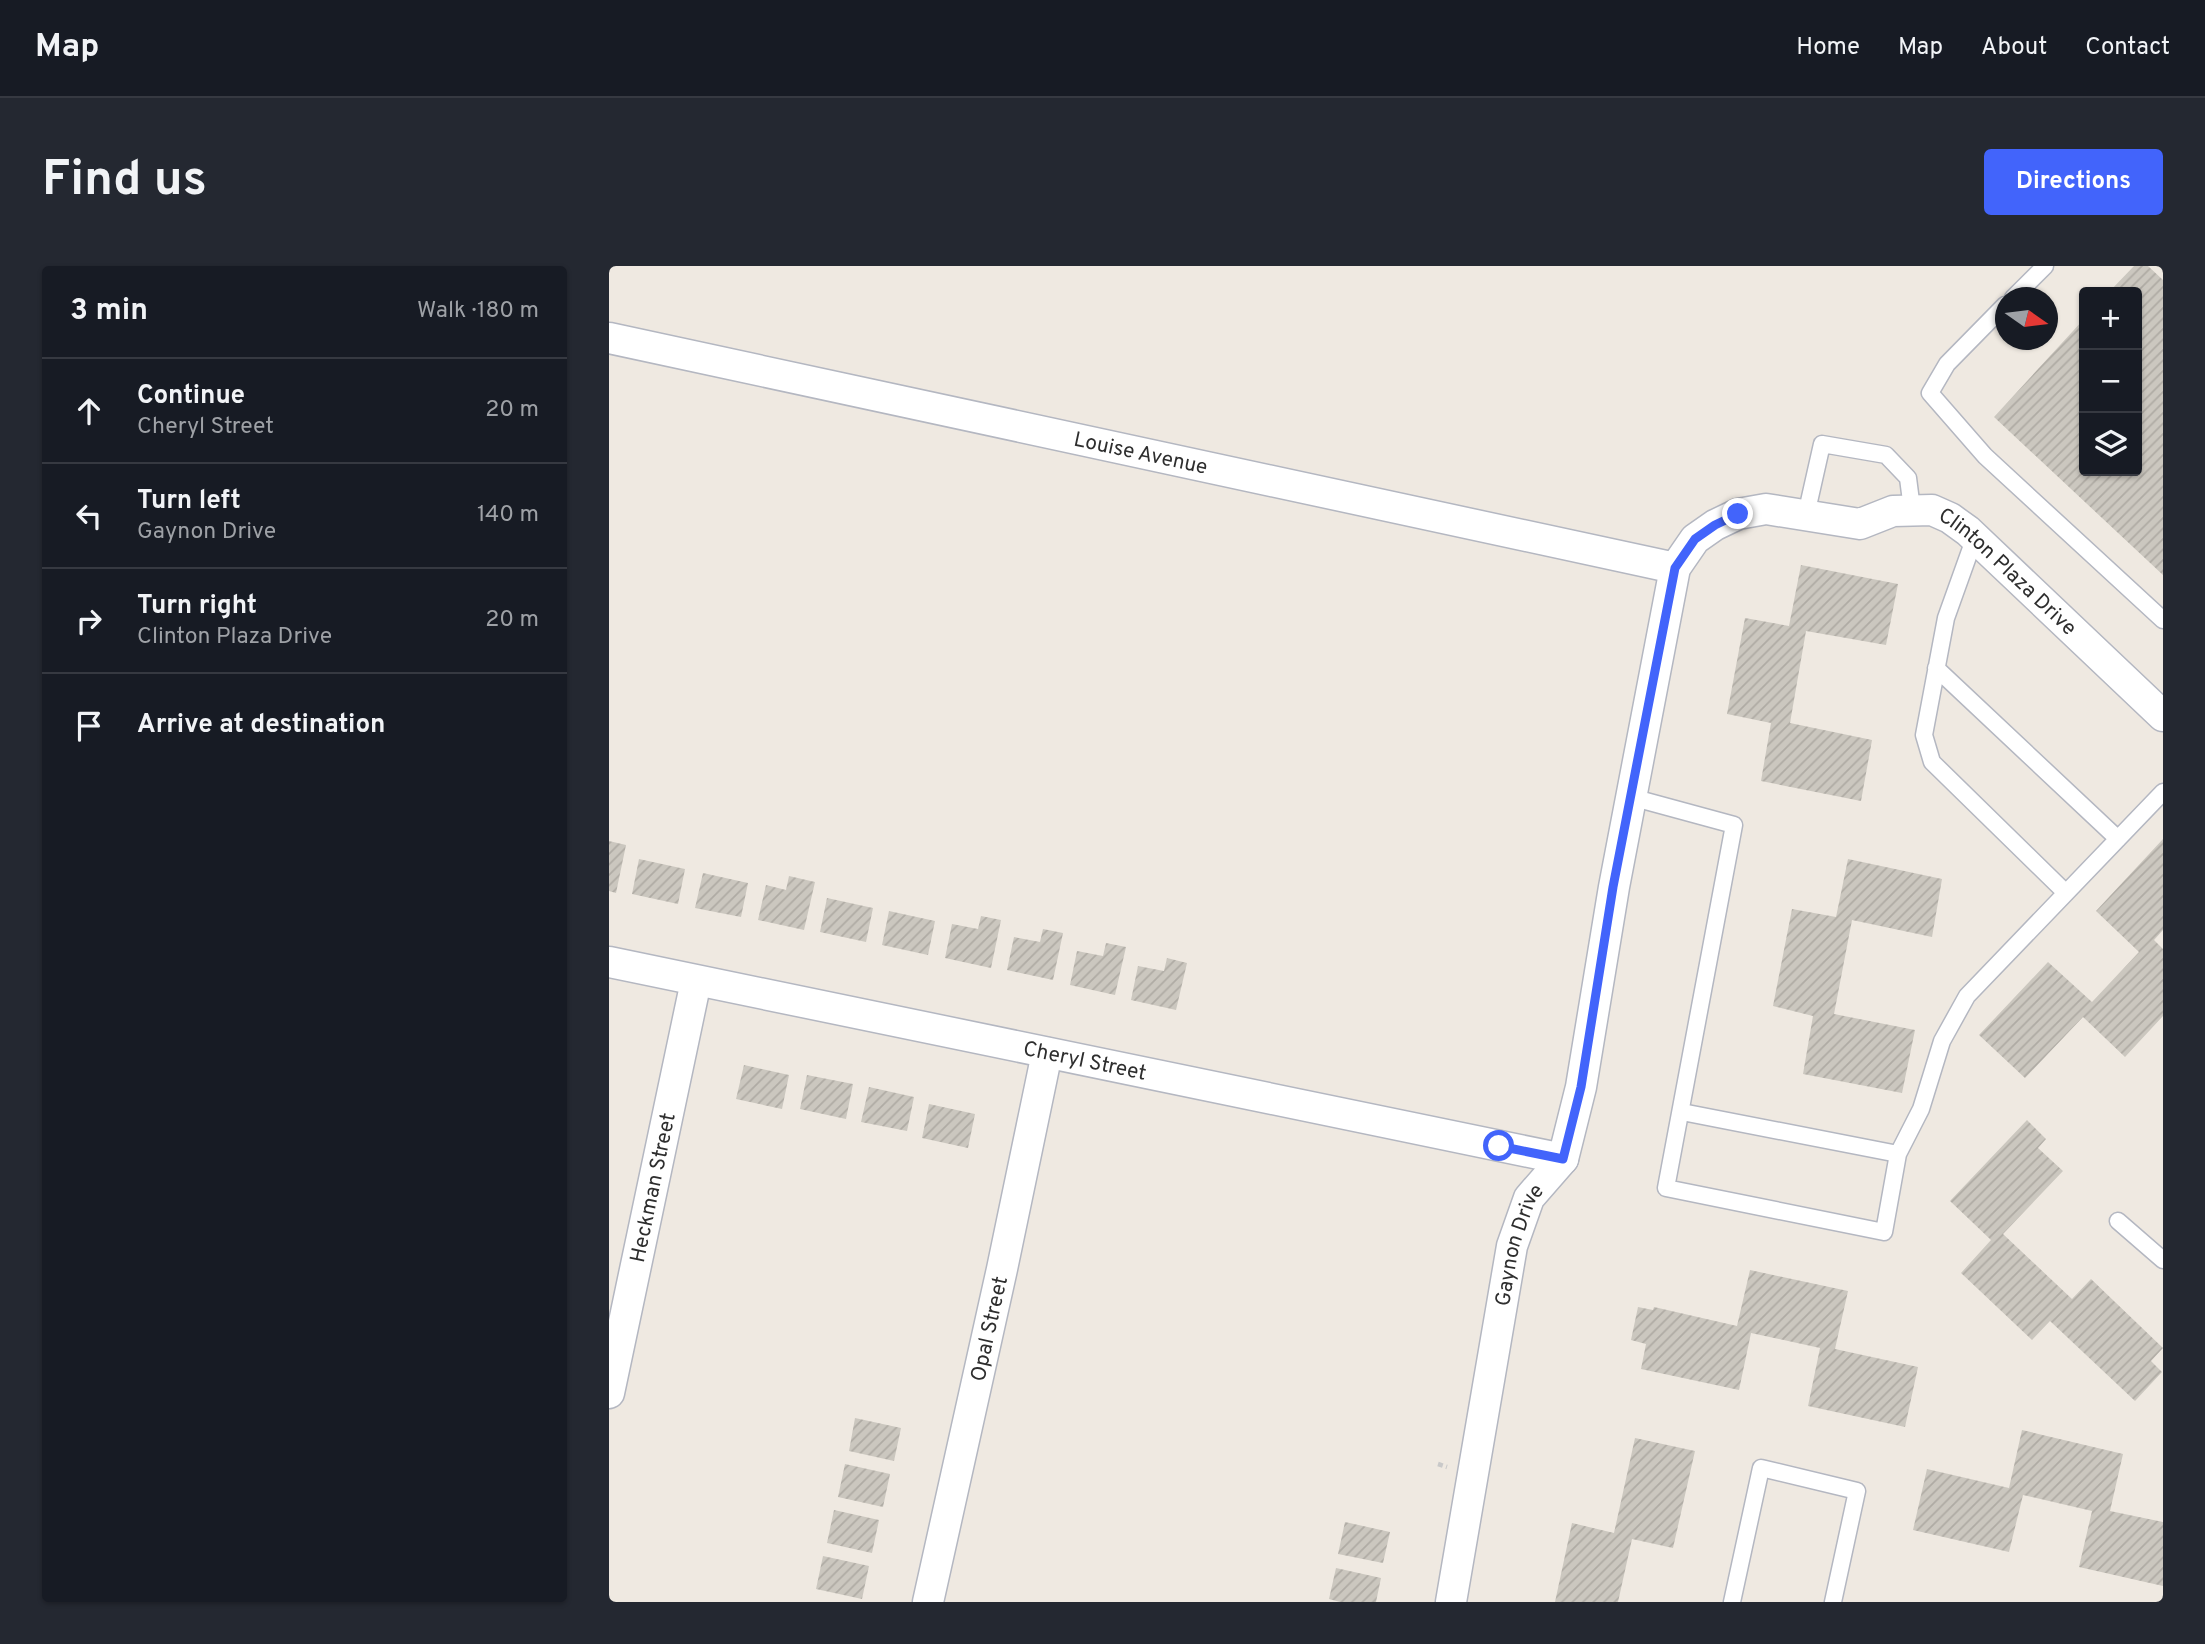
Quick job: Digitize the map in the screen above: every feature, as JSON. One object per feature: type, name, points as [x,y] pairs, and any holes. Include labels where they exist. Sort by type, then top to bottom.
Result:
[{"type":"street","name":"Louise Avenue","points":[[609,338],[1675,568]]},
{"type":"street","name":"Clinton Plaza Drive","points":[[1675,568],[1695,539],[1738,514],[1766,509],[1860,524],[1893,511],[1932,510],[1950,518],[1975,537],[2163,716]]},
{"type":"street","name":"Gaynon Drive","points":[[1451,1602],[1512,1245],[1529,1198],[1563,1159],[1581,1087],[1613,887],[1675,568]]},
{"type":"street","name":"Cheryl Street","points":[[609,962],[1563,1159]]},
{"type":"street","name":"Heckman Street","points":[[609,1393],[696,981]]},
{"type":"street","name":"Opal Street","points":[[928,1602],[1047,1054]]},
{"type":"lane","points":[[2024,287],[2045,266]]},
{"type":"lane","points":[[1995,315],[1947,364],[1930,393],[1985,456],[2163,620]]},
{"type":"lane","points":[[1805,515],[1822,444],[1887,456],[1907,478],[1912,509]]},
{"type":"lane","points":[[1975,537],[1946,618],[1924,735],[1931,762],[2066,893]]},
{"type":"lane","points":[[1936,668],[2118,839]]},
{"type":"lane","points":[[1631,797],[1734,825],[1667,1188],[1884,1232],[1898,1154],[1921,1108],[1942,1041],[1967,996],[2163,792]]},
{"type":"lane","points":[[1682,1112],[1898,1154]]},
{"type":"lane","points":[[2118,1221],[2163,1260]]},
{"type":"lane","points":[[1732,1602],[1761,1468],[1857,1491],[1833,1602]]},
{"type":"building","points":[[2134,266],[2148,266],[2163,280],[2163,575],[1994,417],[2079,324],[2079,476],[2142,476],[2142,287],[2114,287]]},
{"type":"building","points":[[1801,565],[1898,584],[1886,645],[1806,631],[1790,723],[1872,740],[1861,801],[1761,781],[1771,723],[1727,714],[1745,618],[1789,626]]},
{"type":"building","points":[[2163,839],[2163,930],[2154,940],[2163,949],[2163,1016],[2125,1057],[2083,1017],[2025,1078],[1979,1035],[2048,962],[2092,1002],[2139,952],[2096,911]]},
{"type":"building","points":[[609,841],[626,845],[616,893],[609,891]]},
{"type":"building","points":[[639,859],[685,869],[678,904],[632,894]]},
{"type":"building","points":[[1848,859],[1942,879],[1932,937],[1852,920],[1834,1014],[1915,1030],[1902,1093],[1803,1074],[1813,1016],[1773,1006],[1792,909],[1836,917]]},
{"type":"building","points":[[703,873],[748,883],[741,917],[695,908]]},
{"type":"building","points":[[789,876],[815,882],[804,930],[758,920],[766,885],[786,890]]},
{"type":"building","points":[[827,898],[873,908],[866,942],[820,932]]},
{"type":"building","points":[[889,911],[935,921],[928,955],[882,945]]},
{"type":"building","points":[[981,916],[1001,920],[991,968],[945,958],[952,924],[978,929]]},
{"type":"building","points":[[1043,929],[1063,933],[1053,980],[1007,970],[1014,937],[1040,942]]},
{"type":"building","points":[[1106,943],[1126,947],[1115,995],[1070,985],[1077,951],[1103,956]]},
{"type":"building","points":[[1167,958],[1187,963],[1176,1010],[1131,1000],[1138,966],[1164,971]]},
{"type":"building","points":[[744,1065],[789,1075],[782,1109],[736,1099]]},
{"type":"building","points":[[807,1075],[853,1084],[846,1119],[800,1109]]},
{"type":"building","points":[[869,1087],[914,1097],[907,1131],[861,1122]]},
{"type":"building","points":[[929,1104],[975,1114],[968,1148],[922,1138]]},
{"type":"building","points":[[2027,1120],[2046,1139],[2038,1148],[2063,1171],[2003,1234],[2072,1299],[2091,1279],[2163,1348],[2151,1361],[2162,1372],[2135,1401],[2050,1321],[2032,1340],[1961,1273],[1991,1240],[1950,1201]]},
{"type":"building","points":[[1750,1270],[1848,1291],[1835,1349],[1918,1367],[1905,1427],[1808,1406],[1820,1348],[1751,1333],[1739,1390],[1641,1369],[1646,1344],[1631,1340],[1638,1307],[1653,1310],[1654,1307],[1737,1326]]},
{"type":"building","points":[[855,1418],[901,1428],[894,1461],[849,1451]]},
{"type":"building","points":[[2022,1430],[2123,1454],[2110,1511],[2163,1522],[2163,1586],[2079,1567],[2092,1511],[2023,1495],[2009,1552],[1913,1530],[1927,1469],[2009,1488]]},
{"type":"building","points":[[1635,1438],[1695,1451],[1673,1548],[1632,1539],[1618,1602],[1555,1602],[1572,1523],[1614,1533]]},
{"type":"building","points":[[845,1464],[890,1474],[883,1507],[838,1497]]},
{"type":"building","points":[[834,1510],[879,1520],[872,1553],[827,1543]]},
{"type":"building","points":[[1345,1522],[1390,1532],[1383,1563],[1338,1554]]},
{"type":"building","points":[[823,1556],[869,1566],[862,1599],[816,1589]]},
{"type":"building","points":[[1336,1568],[1381,1578],[1376,1602],[1340,1602],[1329,1599]]},
{"type":"route","points":[[1499,1146],[1563,1159],[1581,1087],[1613,887],[1675,568],[1695,539],[1738,514]]}]
